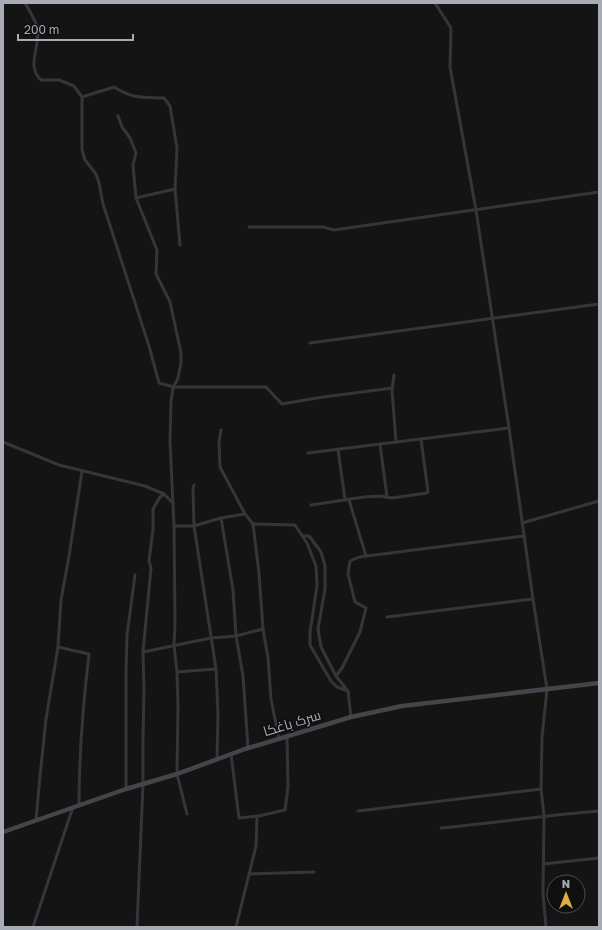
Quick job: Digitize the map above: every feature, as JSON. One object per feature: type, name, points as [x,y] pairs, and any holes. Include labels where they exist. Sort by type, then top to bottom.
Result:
[{"type":"street","points":[[25,3],[37,26],[38,35],[34,63],[36,75],[41,80],[59,80],[74,86],[82,97],[82,150],[85,160],[96,174],[99,183],[102,204],[148,346],[158,384],[174,387],[266,387],[282,404],[323,396],[393,388]]},
{"type":"street","points":[[435,3],[451,28],[450,67],[476,210],[547,689],[542,737],[541,789],[544,815],[543,894],[546,927]]},
{"type":"street","points":[[82,97],[114,87],[132,96],[164,98],[170,106],[178,148],[175,189],[180,245]]},
{"type":"street","points":[[118,116],[122,127],[130,138],[136,153],[133,165],[136,198],[157,250],[156,274],[170,302],[181,353],[178,378],[174,387],[171,401],[170,441],[174,526],[174,645],[178,705],[177,774],[187,814]]},
{"type":"street","points":[[136,198],[175,189]]},
{"type":"street","points":[[249,227],[323,227],[334,230],[599,192]]},
{"type":"street","points":[[310,343],[599,304]]},
{"type":"street","points":[[394,375],[393,388],[396,442]]},
{"type":"street","points":[[308,453],[509,428]]},
{"type":"street","points":[[221,430],[219,443],[220,467],[245,514],[253,524],[259,573],[263,629],[268,658],[271,699],[279,739]]},
{"type":"street","points":[[311,505],[380,496],[387,498],[426,494],[428,492],[421,438]]},
{"type":"street","points":[[3,442],[59,465],[146,486],[164,494],[173,503]]},
{"type":"street","points":[[380,444],[387,498]]},
{"type":"street","points":[[338,449],[345,500]]},
{"type":"street","points":[[36,820],[46,719],[58,648],[61,600],[82,471]]},
{"type":"street","points":[[194,485],[194,526],[216,669],[218,714],[217,759]]},
{"type":"street","points":[[137,927],[143,784],[143,652],[151,568],[149,561],[153,529],[153,509],[160,497],[164,494]]},
{"type":"street","points":[[349,500],[366,556]]},
{"type":"street","points":[[522,523],[599,501]]},
{"type":"street","points":[[174,526],[194,526],[221,518],[245,514]]},
{"type":"street","points":[[221,518],[233,590],[236,636],[243,676],[248,748]]},
{"type":"street","points":[[253,524],[295,525],[307,543],[316,566],[317,586],[310,632],[310,645],[330,681],[337,688],[348,691]]},
{"type":"street","points":[[302,536],[309,536],[321,552],[325,566],[325,589],[318,629],[321,647],[336,676],[348,691],[351,717]]},
{"type":"street","points":[[336,676],[342,668],[360,632],[366,608],[355,602],[348,574],[350,561],[358,557],[524,536]]},
{"type":"street","points":[[126,789],[126,671],[128,635],[135,576]]},
{"type":"street","points":[[387,617],[533,599]]},
{"type":"street","points":[[143,652],[211,638],[236,636],[263,629]]},
{"type":"street","points":[[58,648],[89,654],[81,734],[79,805]]},
{"type":"street","points":[[176,672],[216,669]]},
{"type":"street","name":"سرک باغکا","points":[[3,832],[126,789],[177,774],[248,748],[351,717],[402,706],[599,684]]},
{"type":"street","points":[[231,754],[239,818],[285,810],[288,787],[287,736]]},
{"type":"street","points":[[358,811],[541,789]]},
{"type":"street","points":[[33,927],[74,808]]},
{"type":"street","points":[[441,828],[492,823],[544,815],[599,811]]},
{"type":"street","points":[[236,927],[256,846],[257,816]]},
{"type":"street","points":[[543,864],[599,858]]},
{"type":"street","points":[[250,874],[314,872]]}]
